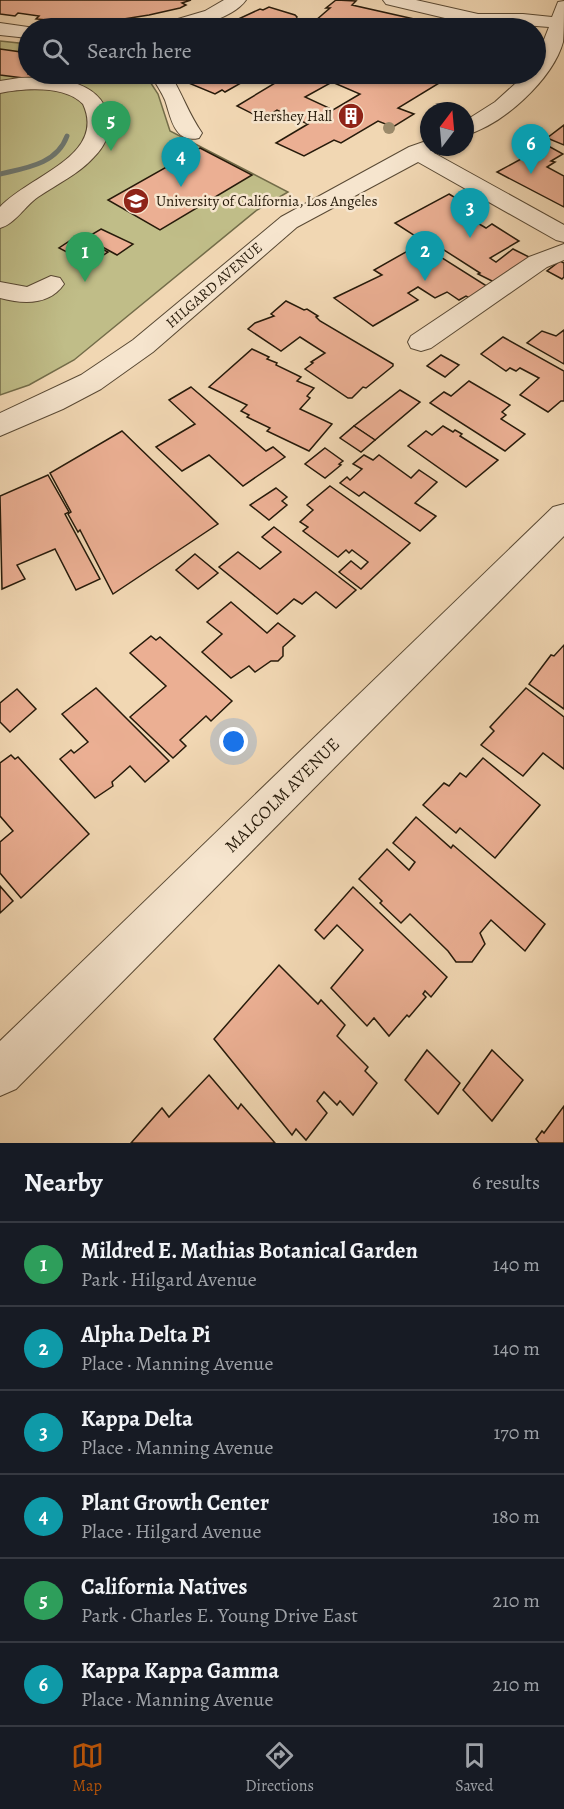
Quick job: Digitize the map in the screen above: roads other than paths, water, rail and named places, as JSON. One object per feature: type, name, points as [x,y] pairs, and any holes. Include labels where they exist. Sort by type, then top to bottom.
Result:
[{"type":"street","points":[[201,18],[237,0]]},
{"type":"street","points":[[392,0],[468,18]]},
{"type":"street","points":[[546,46],[553,26]]},
{"type":"street","points":[[0,29],[18,31]]},
{"type":"street","points":[[0,87],[18,84]]},
{"type":"street","points":[[0,221],[23,197],[80,159],[94,144],[100,133],[100,118],[94,104],[82,92],[28,84]]},
{"type":"street","points":[[166,84],[174,97],[184,128],[191,133]]},
{"type":"street","points":[[474,124],[514,98],[527,84]]},
{"type":"street","name":"HILGARD AVENUE","points":[[0,425],[53,402],[91,382],[143,346],[289,222],[420,152]]},
{"type":"street","points":[[433,156],[564,235]]},
{"type":"street","points":[[421,342],[538,262],[564,251]]},
{"type":"street","points":[[0,290],[23,297],[34,295],[51,284]]},
{"type":"street","name":"MALCOLM AVENUE","points":[[0,1073],[564,516]]},
{"type":"waterway","points":[[0,174],[30,167],[48,159],[56,153],[67,136]]},
{"type":"place","name":"Hershey Hall","points":[[351,116]]},
{"type":"place","name":"California Natives","points":[[111,151]]},
{"type":"place","name":"Kappa Kappa Gamma","points":[[531,174]]},
{"type":"place","name":"Plant Growth Center","points":[[181,187]]},
{"type":"place","name":"University of California, Los Angeles","points":[[136,201]]},
{"type":"place","name":"Kappa Delta","points":[[470,238]]},
{"type":"place","name":"Alpha Delta Pi","points":[[425,281]]},
{"type":"place","name":"Mildred E. Mathias Botanical Garden","points":[[85,282]]}]
